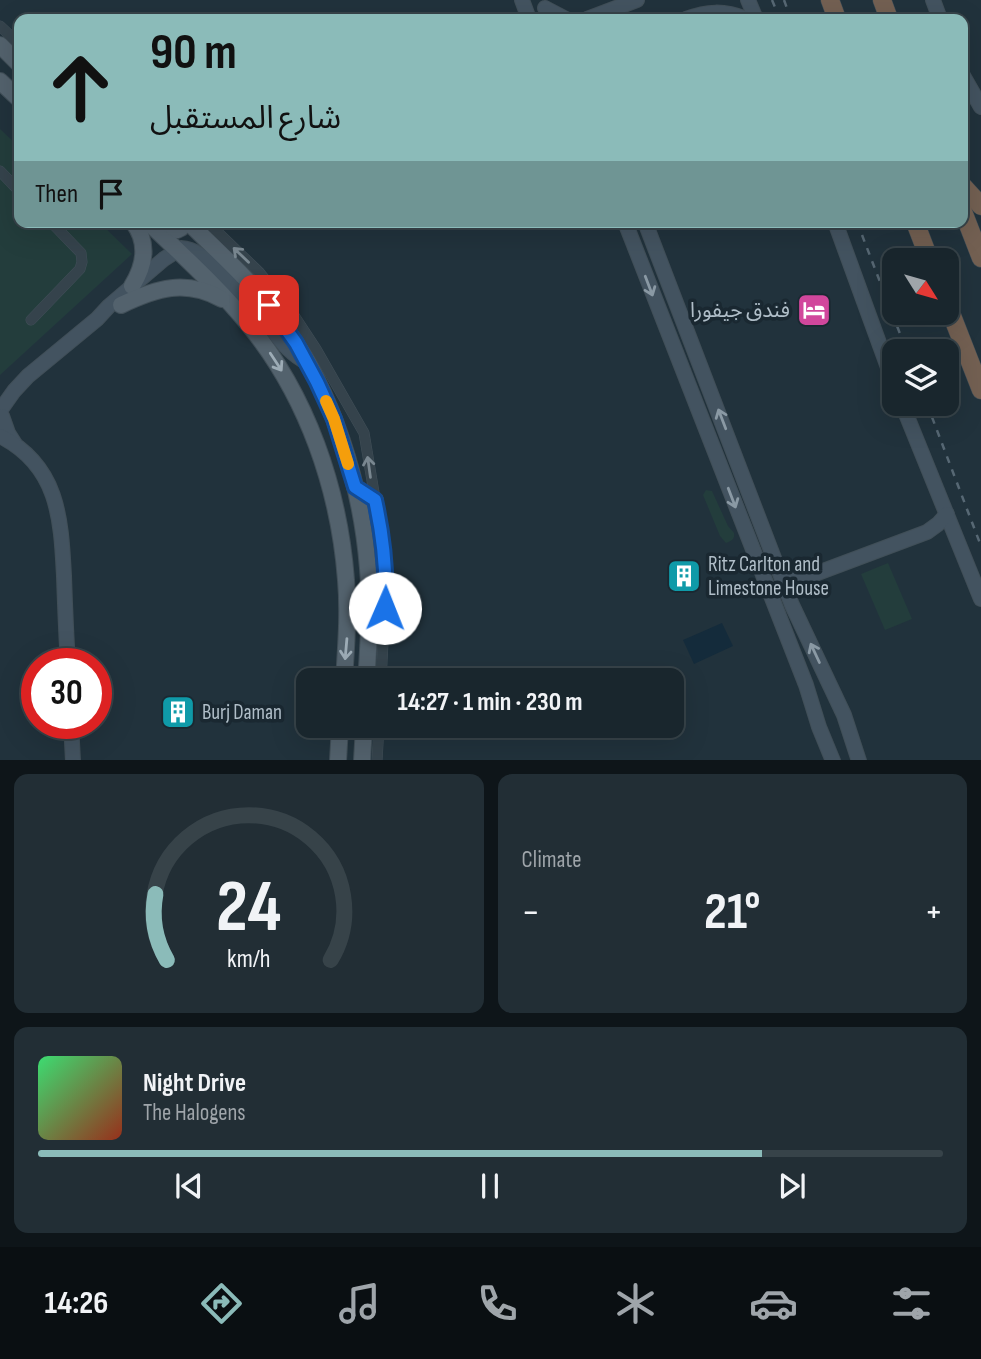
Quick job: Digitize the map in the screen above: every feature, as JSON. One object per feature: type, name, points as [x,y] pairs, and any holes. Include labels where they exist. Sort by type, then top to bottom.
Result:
[{"type":"highway","points":[[968,192],[981,206]]},
{"type":"highway","points":[[968,224],[981,258]]},
{"type":"highway","points":[[917,228],[925,248]]},
{"type":"highway","points":[[956,326],[981,390]]},
{"type":"main road","points":[[0,45],[14,59]]},
{"type":"main road","points":[[0,81],[14,94]]},
{"type":"main road","points":[[132,286],[142,268],[144,254],[142,239],[136,228]]},
{"type":"main road","points":[[155,228],[203,267],[264,345],[292,389],[313,435],[326,472],[341,536],[346,581],[345,668]]},
{"type":"main road","points":[[194,228],[237,270],[283,323],[308,363],[334,419],[355,487],[363,527],[370,624],[367,668]]},
{"type":"main road","points":[[121,305],[146,293],[175,287],[205,292],[232,305]]},
{"type":"main road","points":[[355,487],[375,500]]},
{"type":"main road","points":[[338,760],[340,738]]},
{"type":"main road","points":[[341,738],[347,760]]},
{"type":"main road","points":[[362,760],[363,738]]},
{"type":"street","points":[[600,14],[637,0]]},
{"type":"street","points":[[698,14],[733,14]]},
{"type":"street","points":[[0,26],[14,39]]},
{"type":"street","points":[[968,84],[981,107]]},
{"type":"street","points":[[0,171],[14,186]]},
{"type":"street","points":[[31,320],[80,269],[82,262],[81,253],[57,228]]},
{"type":"street","points":[[97,319],[121,305],[181,251],[187,237],[184,228]]},
{"type":"street","points":[[213,228],[265,279],[295,317],[364,433],[384,551],[386,585],[382,668]]},
{"type":"street","points":[[627,228],[806,685],[819,727],[835,760]]},
{"type":"street","points":[[647,228],[792,605],[844,715],[859,760]]},
{"type":"street","points":[[837,228],[882,351]]},
{"type":"street","points":[[18,447],[8,433],[1,412],[14,391],[132,286],[181,251]]},
{"type":"street","points":[[203,267],[252,306],[285,347],[308,363]]},
{"type":"street","points":[[0,390],[28,376]]},
{"type":"street","points":[[907,416],[981,600]]},
{"type":"street","points":[[0,436],[30,458],[48,484],[59,513],[67,648]]},
{"type":"street","points":[[780,570],[795,575],[815,574],[927,532],[947,514]]},
{"type":"street","points":[[927,532],[955,536]]},
{"type":"street","points":[[792,605],[799,589],[815,574]]},
{"type":"street","points":[[806,685],[824,715],[832,712],[834,694]]},
{"type":"street","points":[[835,760],[834,739],[840,734],[845,738],[853,760]]},
{"type":"street","points":[[377,760],[378,738]]},
{"type":"street","points":[[72,739],[73,760]]},
{"type":"green space","points":[[0,129],[14,142],[14,228],[105,228],[132,254],[0,375]]},
{"type":"green space","points":[[706,490],[712,491],[734,533],[733,538],[726,543],[720,536],[703,495]]},
{"type":"green space","points":[[888,563],[912,619],[885,630],[861,574]]},
{"type":"water","points":[[722,623],[733,646],[694,664],[683,640]]},
{"type":"railway","points":[[772,0],[778,14]]},
{"type":"railway","points":[[784,0],[789,14]]},
{"type":"railway","points":[[859,228],[902,339]]},
{"type":"railway","points":[[932,416],[981,546]]},
{"type":"slow traffic","points":[[326,401],[348,464]]},
{"type":"place","name":"فندق جيفورا","points":[[814,310]]},
{"type":"place","name":"Ritz Carlton and Limestone House","points":[[684,576]]},
{"type":"place","name":"Burj Daman","points":[[178,712]]},
{"type":"route","points":[[269,305],[296,343],[317,382],[334,419],[355,487],[375,500],[384,551],[385,608]]}]
